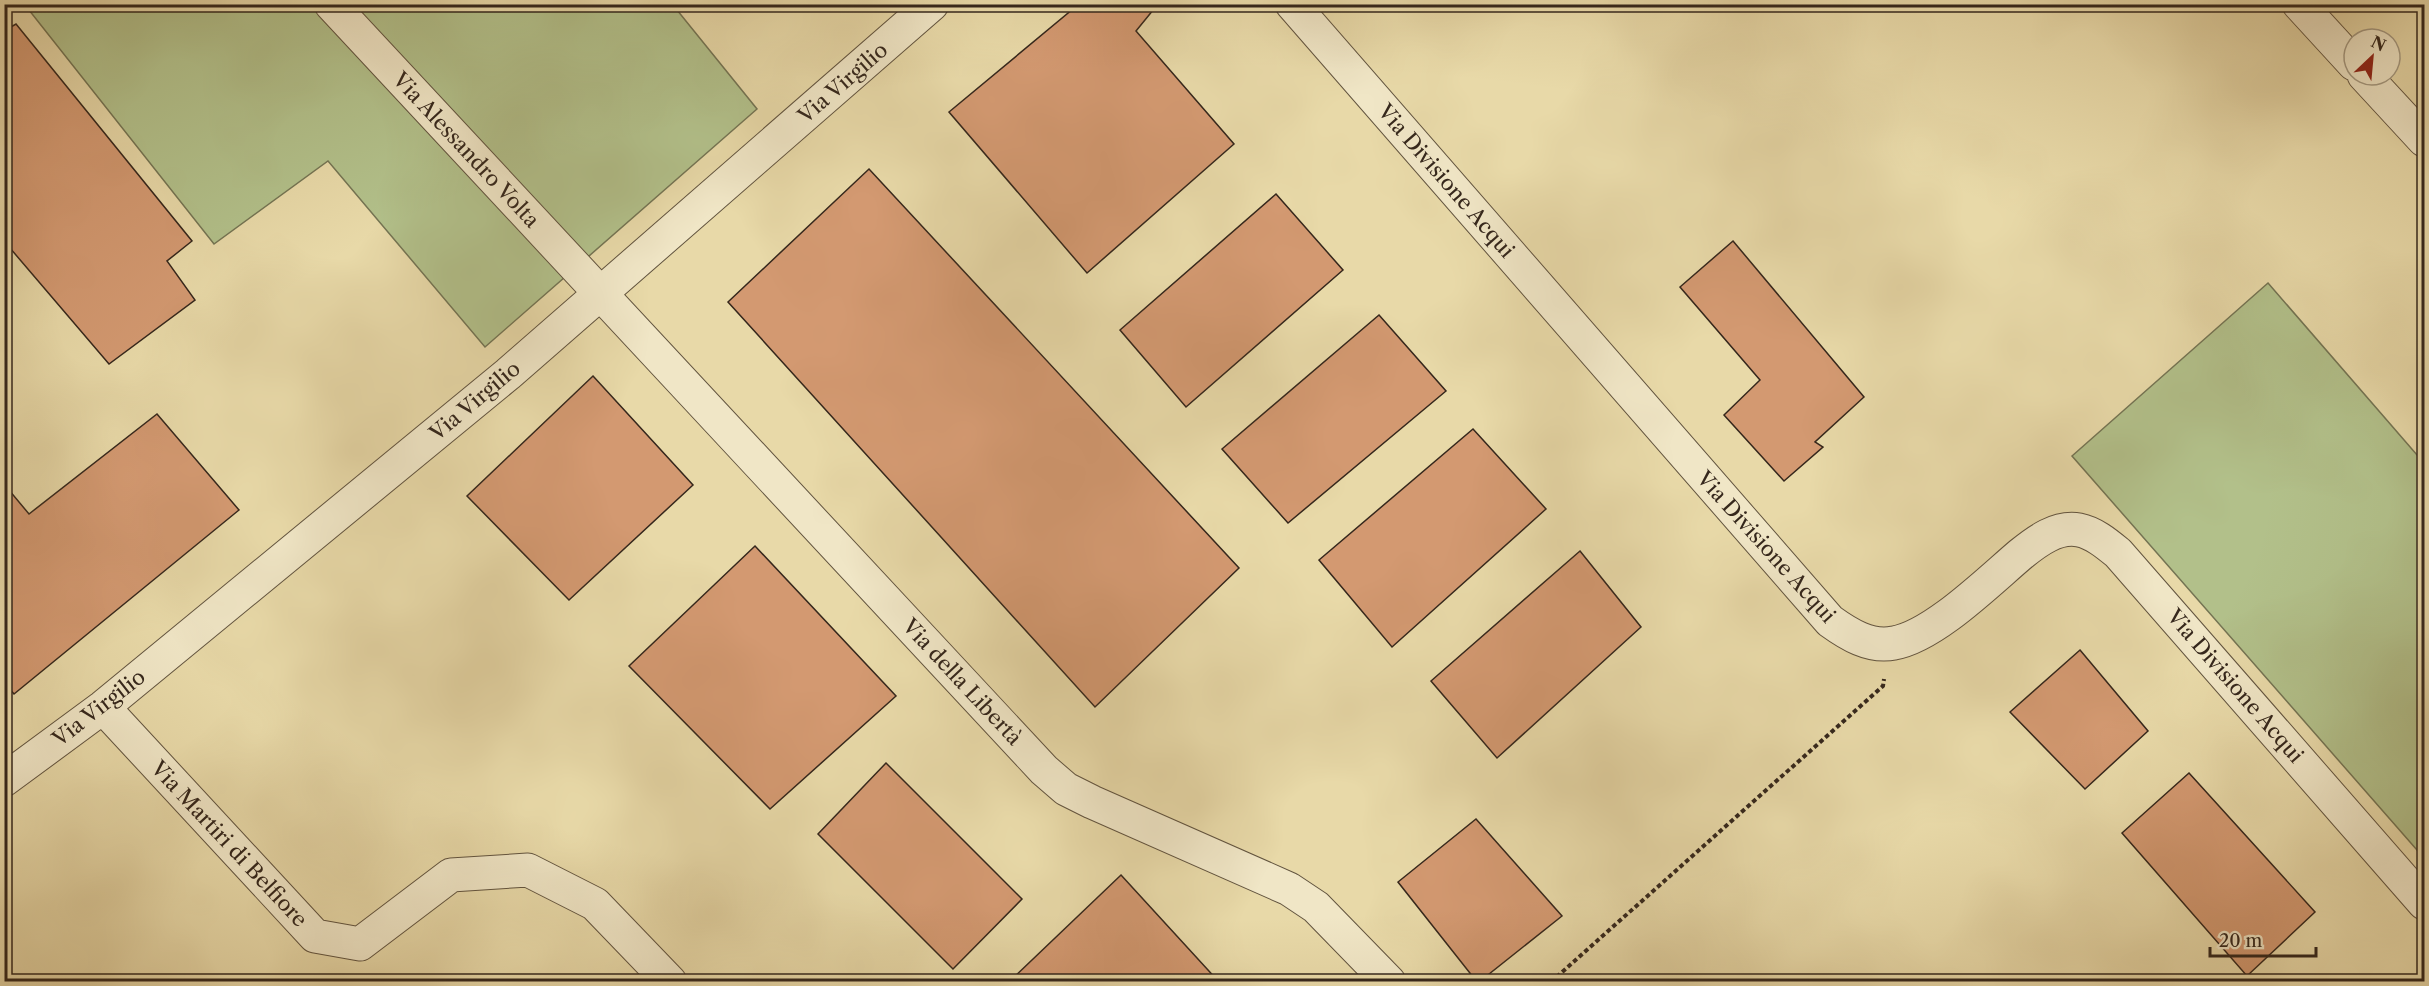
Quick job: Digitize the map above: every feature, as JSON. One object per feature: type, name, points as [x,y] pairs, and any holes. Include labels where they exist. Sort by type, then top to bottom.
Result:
[{"type":"street","name":"Via Alessandro Volta","points":[[331,4],[601,295]]},
{"type":"street","name":"Via Virgilio","points":[[4,780],[103,707],[499,381],[601,295],[932,4]]},
{"type":"street","name":"Via Divisione Acqui","points":[[1292,4],[1830,621],[1848,634],[1870,642],[1893,644],[1936,624],[2036,542],[2057,531],[2078,530],[2101,538],[2118,553],[2424,903]]},
{"type":"street","points":[[2299,4],[2342,51]]},
{"type":"street","points":[[2375,87],[2424,140]]},
{"type":"street","name":"Via della Libertà","points":[[601,295],[1044,770],[1066,789],[1092,802],[1289,889],[1316,907],[1389,981]]},
{"type":"street","name":"Via Martiri di Belfiore","points":[[103,707],[315,936],[360,944],[451,875],[528,870],[595,904],[670,981]]},
{"type":"path","points":[[1551,981],[1883,686],[1893,644]]},
{"type":"green space","points":[[25,5],[673,5],[757,109],[485,347],[328,161],[214,244]]},
{"type":"green space","points":[[2268,283],[2424,463],[2424,858],[2072,456]]},
{"type":"building","points":[[1079,4],[1158,4],[1136,31],[1234,144],[1087,273],[949,112]]},
{"type":"building","points":[[16,24],[192,241],[167,261],[195,300],[109,364],[4,241],[4,31]]},
{"type":"building","points":[[869,169],[1239,568],[1095,707],[728,302]]},
{"type":"building","points":[[1276,194],[1343,270],[1186,407],[1120,330]]},
{"type":"building","points":[[1733,241],[1864,397],[1815,442],[1823,447],[1784,481],[1724,415],[1760,380],[1680,287]]},
{"type":"building","points":[[1379,315],[1446,391],[1288,523],[1222,449]]},
{"type":"building","points":[[593,376],[693,485],[569,600],[467,496]]},
{"type":"building","points":[[157,414],[239,510],[14,694],[4,682],[4,484],[29,514]]},
{"type":"building","points":[[1473,429],[1546,509],[1392,647],[1319,560]]},
{"type":"building","points":[[755,546],[896,696],[770,809],[629,666]]},
{"type":"building","points":[[1580,551],[1641,627],[1497,758],[1431,681]]},
{"type":"building","points":[[2080,650],[2148,731],[2085,789],[2010,712]]},
{"type":"building","points":[[886,763],[1022,899],[953,969],[818,834]]},
{"type":"building","points":[[2189,773],[2315,912],[2247,976],[2122,833]]},
{"type":"building","points":[[1476,819],[1562,916],[1479,982],[1398,882]]},
{"type":"building","points":[[1121,875],[1219,982],[1009,982]]}]
